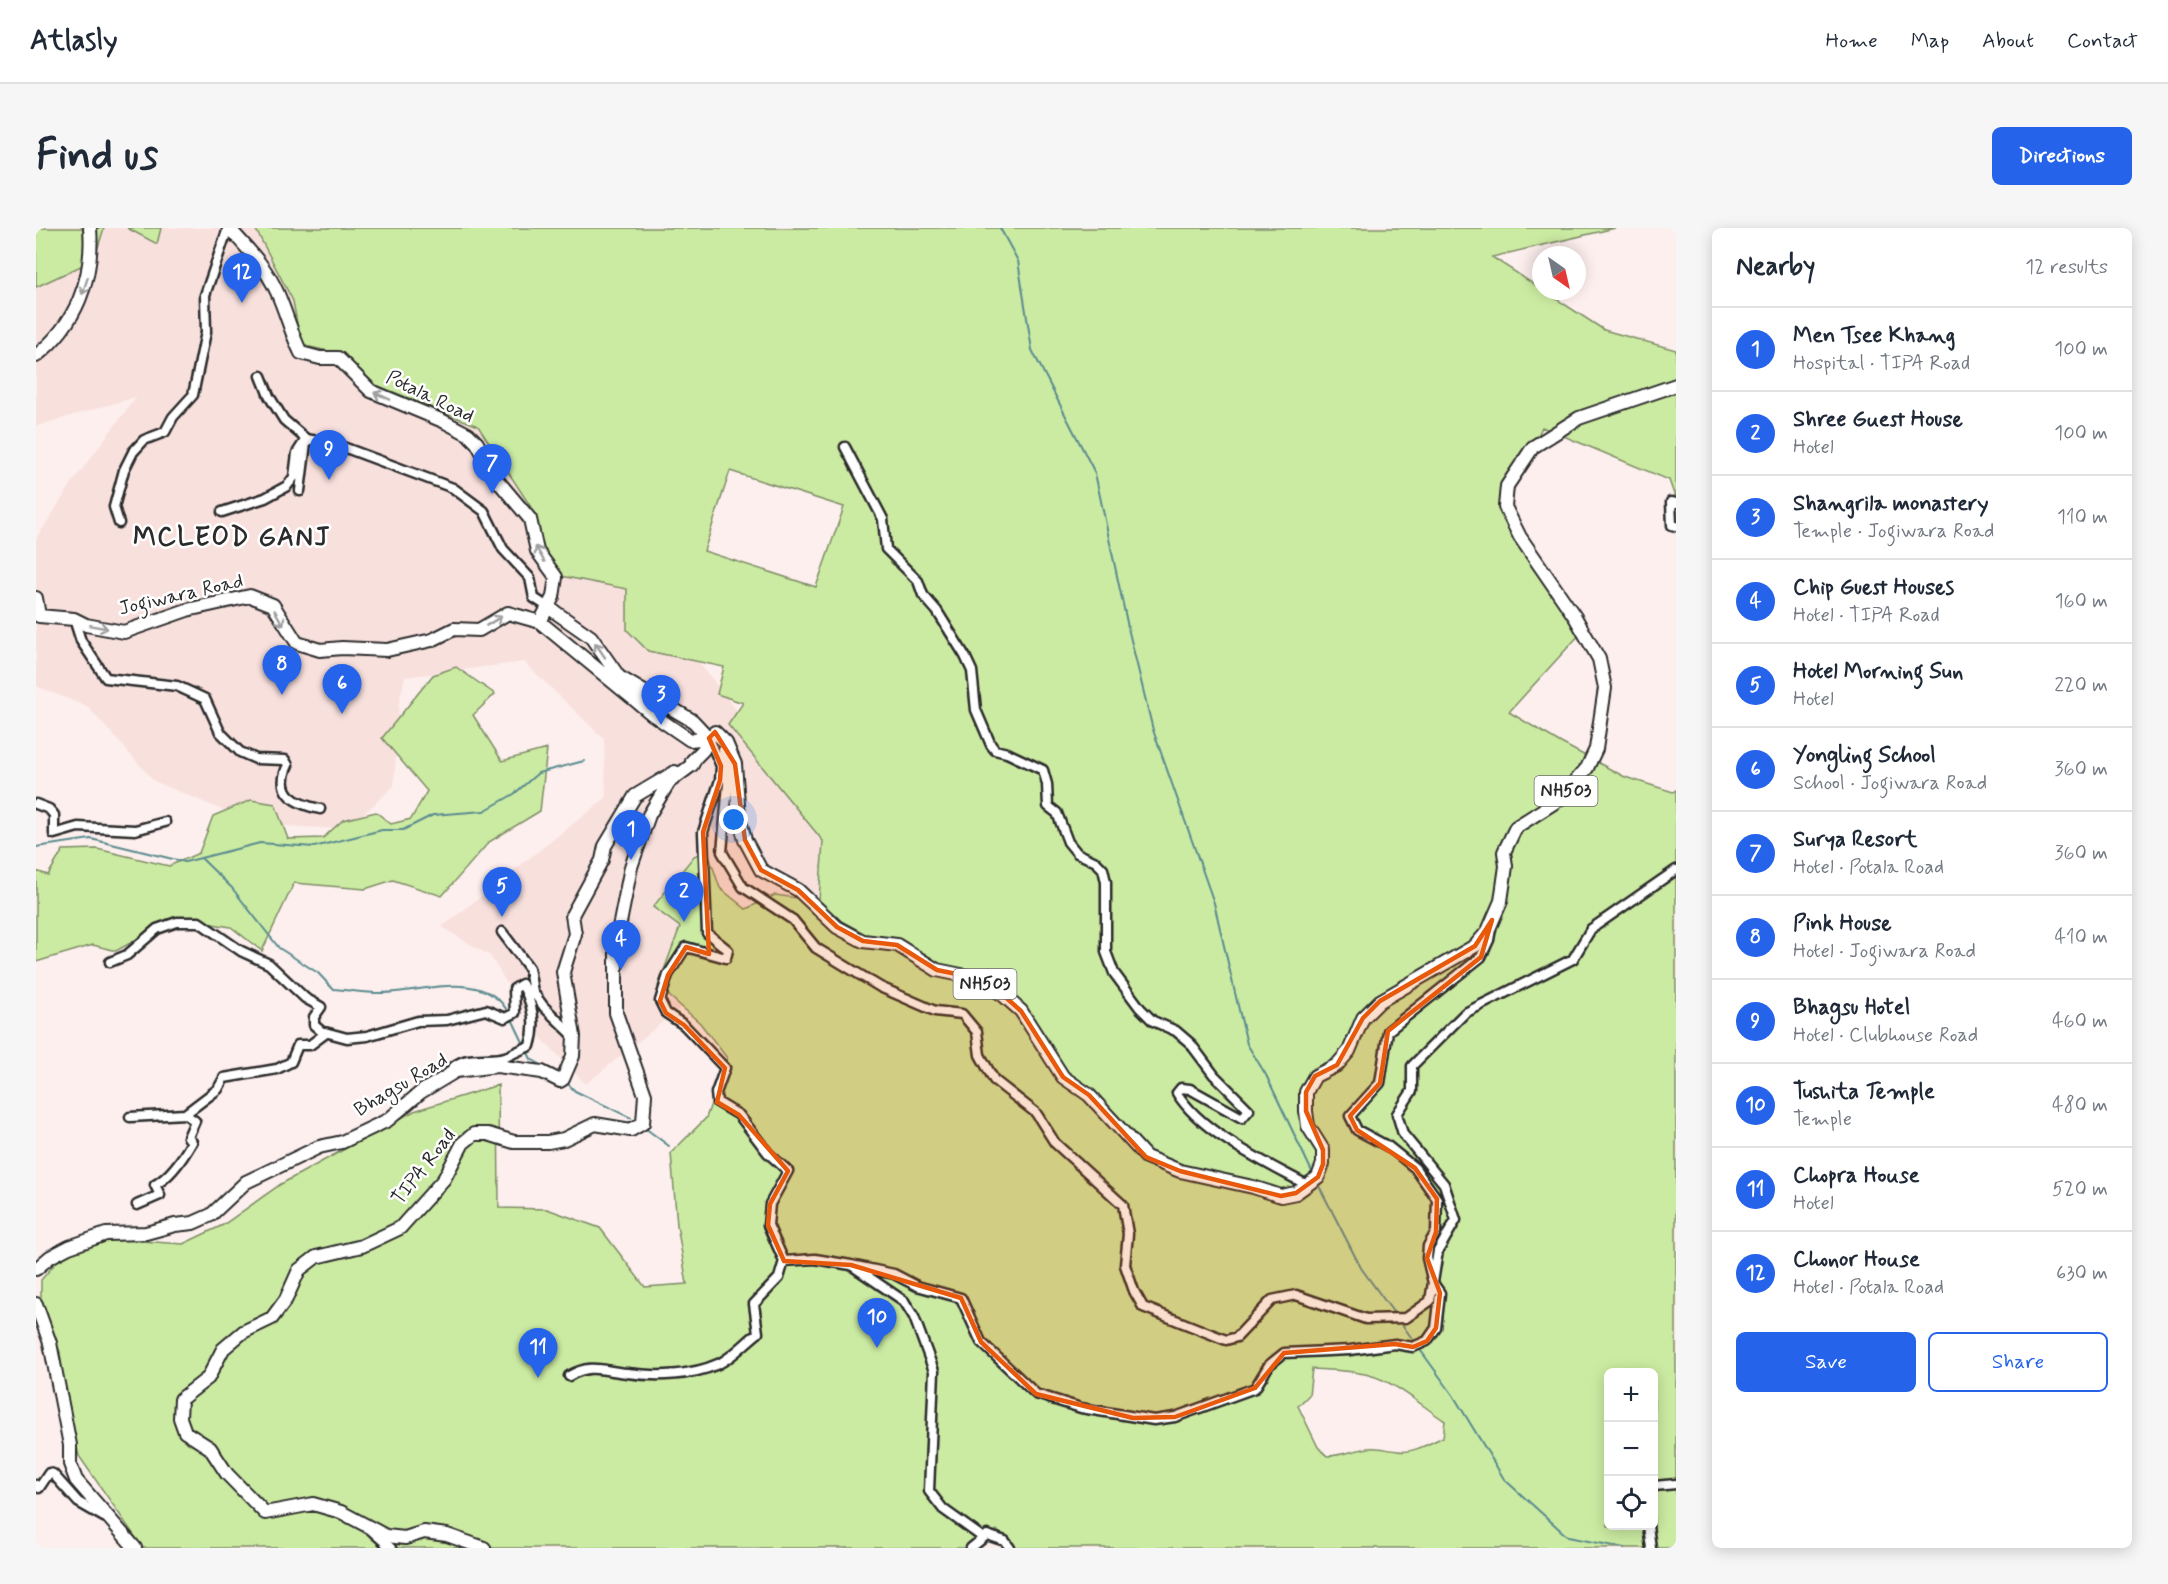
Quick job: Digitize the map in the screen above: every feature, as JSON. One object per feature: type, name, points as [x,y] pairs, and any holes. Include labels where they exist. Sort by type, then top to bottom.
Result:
[{"type":"street","points":[[36,356],[53,343],[78,307],[89,272],[90,228]]},
{"type":"street","points":[[119,524],[114,507],[124,470],[133,452],[144,440],[165,432],[173,417],[193,395],[206,332],[205,295],[228,228]]},
{"type":"street","name":"Potala Road","points":[[228,228],[262,265],[277,292],[290,332],[301,353],[320,358],[338,358],[371,391],[443,421],[468,434],[477,443],[498,481],[530,519],[537,551],[556,576],[553,597],[548,607]]},
{"type":"street","points":[[261,375],[269,396],[284,420],[306,440],[335,444],[453,488],[484,511],[503,549],[530,578],[534,598],[591,637],[619,677],[693,721],[709,738],[721,766],[720,780],[703,832],[707,933],[728,950],[726,958],[686,947],[668,975],[660,1001],[666,1013],[684,1025],[725,1068],[716,1093],[717,1102],[739,1115],[768,1153],[788,1171],[770,1203],[768,1225],[784,1261],[779,1278],[754,1304],[758,1332],[719,1364],[679,1374],[658,1375],[607,1371],[590,1367],[569,1376]]},
{"type":"street","name":"NH503","points":[[709,738],[715,732],[720,735],[735,764],[739,817],[744,840],[761,870],[798,890],[817,911],[837,927],[863,941],[897,945],[937,970],[975,978],[1003,995],[1021,1011],[1063,1077],[1089,1095],[1146,1157],[1180,1171],[1253,1187],[1281,1196],[1296,1193],[1312,1181],[1323,1164],[1323,1150],[1308,1126],[1306,1111],[1306,1092],[1315,1076],[1337,1065],[1349,1051],[1363,1018],[1380,1001],[1475,946],[1488,931],[1501,901],[1506,866],[1504,852],[1516,827],[1560,799],[1587,768],[1596,749],[1605,688],[1594,651],[1575,617],[1520,537],[1505,507],[1507,486],[1533,447],[1579,417],[1676,385]]},
{"type":"street","points":[[300,491],[306,440]]},
{"type":"street","points":[[222,512],[265,498],[287,486],[294,477],[297,453],[306,440]]},
{"type":"street","points":[[845,447],[883,519],[886,549],[918,581],[922,595],[937,611],[946,630],[965,656],[972,672],[976,710],[991,745],[995,750],[1007,753],[1043,770],[1048,806],[1057,813],[1068,842],[1077,853],[1096,862],[1103,869],[1106,882],[1106,951],[1114,973],[1140,1008],[1153,1021],[1176,1031],[1190,1042],[1214,1075],[1249,1110],[1242,1118],[1190,1089],[1181,1088],[1177,1093],[1183,1102],[1222,1137],[1312,1181]]},
{"type":"street","points":[[1676,502],[1671,502],[1672,525],[1676,526]]},
{"type":"street","name":"Jogiwara Road","points":[[36,598],[39,616],[74,619],[86,625],[124,632],[188,610],[250,596],[273,605],[297,643],[320,650],[342,648],[387,650],[432,640],[454,629],[479,630],[508,613],[540,622],[652,714],[690,740],[709,738]]},
{"type":"street","points":[[540,622],[548,607]]},
{"type":"street","points":[[74,619],[81,641],[106,678],[177,686],[205,699],[220,732],[240,752],[256,759],[285,760],[288,765],[283,777],[284,789],[293,800],[320,809]]},
{"type":"street","points":[[709,738],[713,737],[721,746],[728,766],[722,852],[735,876],[754,896],[793,920],[816,948],[835,960],[880,987],[935,1011],[962,1014],[977,1032],[980,1055],[994,1080],[1036,1113],[1055,1143],[1123,1205],[1128,1234],[1125,1265],[1134,1291],[1143,1307],[1226,1340],[1237,1337],[1272,1300],[1296,1295],[1366,1319],[1403,1318],[1430,1301],[1438,1251],[1456,1220],[1444,1184],[1403,1134],[1397,1114],[1412,1091],[1412,1066],[1465,1013],[1500,993],[1574,959],[1591,929],[1676,870]]},
{"type":"street","name":"Bhagsu Road","points":[[36,1269],[50,1257],[69,1247],[106,1234],[146,1233],[193,1223],[211,1215],[246,1182],[319,1147],[342,1142],[388,1120],[421,1092],[456,1071],[497,1066],[542,1072],[560,1081],[567,1073],[573,1056],[574,1036],[563,972],[575,934],[572,915],[602,860],[605,846],[635,796],[688,765],[709,738]]},
{"type":"street","name":"TIPA Road","points":[[484,1548],[447,1535],[424,1532],[405,1538],[386,1536],[340,1512],[313,1504],[266,1513],[227,1474],[210,1448],[186,1432],[180,1418],[181,1399],[208,1378],[223,1350],[243,1332],[272,1318],[286,1299],[299,1270],[316,1257],[362,1246],[400,1228],[420,1209],[444,1179],[463,1143],[474,1134],[488,1134],[514,1142],[548,1143],[564,1139],[595,1124],[631,1130],[643,1123],[645,1095],[616,1013],[616,943],[631,867],[650,815],[669,782],[692,765],[696,757]]},
{"type":"street","points":[[36,804],[49,809],[54,815],[54,834],[78,827],[135,830],[165,822]]},
{"type":"street","points":[[784,1261],[815,1259],[894,1274],[917,1286],[960,1298],[981,1342],[1036,1394],[1081,1408],[1154,1420],[1175,1418],[1255,1388],[1269,1365],[1284,1353],[1350,1350],[1395,1344],[1413,1347],[1427,1341],[1436,1328],[1439,1312],[1440,1293],[1433,1283],[1427,1258],[1428,1246],[1436,1232],[1437,1199],[1415,1168],[1389,1147],[1357,1130],[1350,1116],[1380,1083],[1388,1031],[1481,957],[1489,940],[1492,920]]},
{"type":"street","points":[[110,962],[127,955],[156,929],[177,922],[199,922],[241,951],[269,964],[305,998],[321,1006],[314,1017],[314,1025],[326,1033],[347,1038],[367,1036],[418,1021],[447,1020],[486,1010],[509,1017],[514,989],[522,984],[528,995],[536,1028],[530,1046],[508,1056],[466,1060],[453,1066],[446,1076]]},
{"type":"street","points":[[502,932],[529,968],[533,992],[544,1007],[574,1036]]},
{"type":"street","points":[[130,1117],[185,1114],[218,1089],[224,1078],[277,1069],[291,1062],[298,1045],[310,1045],[326,1033]]},
{"type":"street","points":[[137,1205],[160,1195],[155,1185],[173,1173],[177,1162],[192,1142],[188,1137],[195,1121],[185,1114]]},
{"type":"street","points":[[851,1265],[904,1301],[914,1317],[934,1371],[928,1491],[943,1509],[982,1537]]},
{"type":"street","points":[[36,1304],[50,1343],[70,1445],[70,1464],[76,1480],[135,1548]]},
{"type":"street","points":[[36,1485],[39,1488],[43,1486],[49,1473],[53,1474],[78,1502],[117,1525]]},
{"type":"street","points":[[1658,1486],[1676,1484]]},
{"type":"street","points":[[372,1528],[375,1536],[391,1548]]},
{"type":"street","points":[[1648,1530],[1650,1548]]},
{"type":"street","points":[[971,1548],[987,1534],[1005,1541],[1010,1548]]},
{"type":"highlighted area","points":[[715,732],[735,764],[745,840],[761,870],[798,890],[837,927],[863,941],[897,945],[937,970],[976,978],[1003,995],[1021,1011],[1063,1077],[1089,1095],[1146,1157],[1180,1171],[1281,1196],[1296,1193],[1318,1177],[1323,1164],[1323,1150],[1306,1111],[1306,1092],[1315,1076],[1337,1065],[1363,1018],[1380,1001],[1475,946],[1492,920],[1481,957],[1388,1031],[1380,1083],[1350,1116],[1357,1130],[1415,1168],[1437,1199],[1436,1232],[1427,1258],[1440,1293],[1436,1328],[1427,1341],[1413,1347],[1395,1344],[1284,1353],[1255,1388],[1175,1417],[1133,1418],[1036,1394],[981,1342],[961,1298],[851,1265],[784,1261],[768,1225],[770,1204],[788,1171],[739,1115],[717,1102],[725,1068],[684,1025],[666,1013],[660,1001],[668,975],[686,947],[709,954],[703,832],[720,780],[721,766],[709,738]]},
{"type":"shaded area","points":[[51,228],[323,228],[541,462],[858,864],[586,1084],[541,1038],[490,956],[442,927],[606,798],[604,739],[524,662],[405,677],[399,702],[394,786],[347,829],[258,825],[154,781],[88,707],[36,686],[36,539],[72,483],[136,397],[36,426],[36,276]]},
{"type":"green space","points":[[36,228],[104,228],[94,260],[36,287]]},
{"type":"green space","points":[[127,228],[161,228],[157,244]]},
{"type":"green space","points":[[255,228],[1615,228],[1492,257],[1532,283],[1532,300],[1558,300],[1604,330],[1676,350],[1676,500],[1669,480],[1542,427],[1509,499],[1510,531],[1581,633],[1509,712],[1625,777],[1673,792],[1676,790],[1676,1548],[1011,1548],[997,1530],[972,1548],[143,1548],[79,1456],[65,1395],[60,1352],[41,1301],[41,1280],[58,1260],[81,1248],[111,1239],[183,1244],[223,1225],[281,1184],[414,1111],[498,1085],[499,1208],[547,1209],[600,1228],[645,1287],[687,1284],[677,1225],[671,1153],[706,1118],[727,1058],[700,1023],[658,986],[680,927],[653,907],[694,856],[707,850],[720,888],[746,909],[775,895],[819,901],[823,841],[728,725],[743,703],[717,694],[724,667],[648,651],[627,630],[627,589],[561,576],[542,551],[531,507],[478,426],[376,385],[342,354],[301,345],[293,301]],"holes":[[[730,471],[844,507],[816,587],[704,551]],[[1312,1369],[1348,1371],[1369,1375],[1389,1383],[1445,1421],[1443,1437],[1403,1452],[1369,1448],[1327,1456],[1318,1447],[1298,1406],[1309,1395]]]},
{"type":"green space","points":[[456,667],[495,694],[473,715],[502,761],[547,749],[540,811],[489,842],[442,896],[393,880],[365,889],[294,883],[262,951],[231,927],[175,918],[116,951],[93,945],[36,962],[36,871],[48,875],[63,850],[97,849],[169,866],[199,853],[213,816],[251,800],[275,804],[288,839],[323,838],[343,820],[376,812],[391,824],[411,819],[427,791],[382,738],[433,675]]},
{"type":"waterway","points":[[1000,228],[1018,261],[1032,350],[1095,473],[1129,632],[1153,730],[1214,903],[1247,1044],[1266,1075],[1313,1174]]},
{"type":"waterway","points":[[36,847],[91,839],[185,862],[260,843],[314,847],[382,830],[403,830],[433,815],[484,811],[514,794],[538,773],[584,761]]},
{"type":"waterway","points":[[201,858],[232,888],[279,948],[318,973],[333,989],[380,993],[432,987],[469,987],[485,991],[498,1000],[509,1014]]},
{"type":"waterway","points":[[512,1019],[531,1059],[545,1067]]},
{"type":"waterway","points":[[567,1083],[575,1091],[631,1118]]},
{"type":"waterway","points":[[645,1128],[669,1146]]},
{"type":"waterway","points":[[1318,1184],[1361,1268],[1396,1316]]},
{"type":"waterway","points":[[1399,1320],[1413,1340]]},
{"type":"waterway","points":[[1421,1351],[1453,1395],[1504,1479],[1568,1537],[1624,1548]]},
{"type":"place","name":"Chonor House","points":[[242,303]]},
{"type":"place","name":"Bhagsu Hotel","points":[[329,480]]},
{"type":"place","name":"Surya Resort","points":[[492,494]]},
{"type":"place","name":"Pink House","points":[[282,695]]},
{"type":"place","name":"Yongling School","points":[[342,714]]},
{"type":"place","name":"Shangrila monastery","points":[[661,725]]},
{"type":"place","name":"Men Tsee Khang","points":[[631,860]]},
{"type":"place","name":"Hotel Morning Sun","points":[[502,917]]},
{"type":"place","name":"Shree Guest House","points":[[684,922]]},
{"type":"place","name":"Chip Guest Houses","points":[[621,970]]},
{"type":"place","name":"Tushita Temple","points":[[877,1348]]},
{"type":"place","name":"Chopra House","points":[[538,1378]]},
{"type":"district","name":"MCLEOD GANJ","points":[[232,538]]}]
